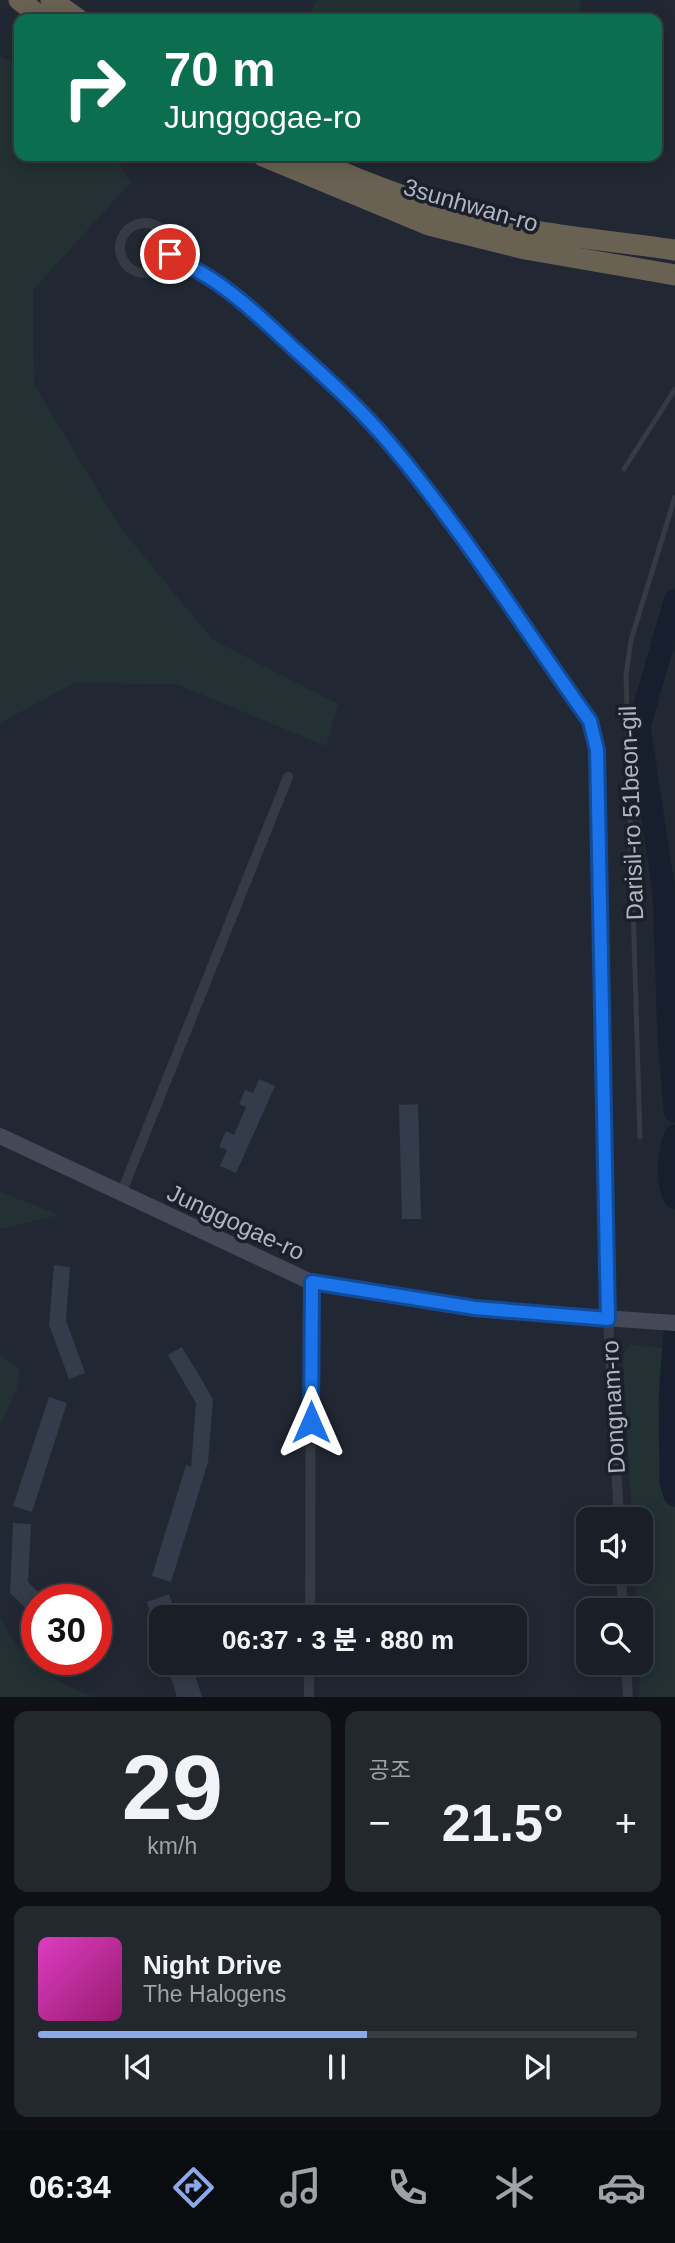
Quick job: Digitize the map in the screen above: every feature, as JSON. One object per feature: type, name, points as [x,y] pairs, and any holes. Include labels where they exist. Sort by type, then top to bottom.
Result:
[{"type":"highway","points":[[19,0],[37,14]]},
{"type":"highway","points":[[51,0],[71,14]]},
{"type":"highway","name":"3sunhwan-ro","points":[[274,161],[429,225],[525,249],[675,275]]},
{"type":"highway","name":"3sunhwan-ro","points":[[318,161],[390,192],[482,218],[535,231],[675,250]]},
{"type":"street","points":[[140,222],[156,224],[168,237],[171,245],[168,257],[160,268],[152,272],[135,271],[123,260],[120,253],[122,237],[126,230],[140,222]]},
{"type":"street","name":"Dongnam-ro","points":[[168,257],[198,272],[251,309],[332,383],[389,443],[483,565],[590,721],[597,750],[608,1319],[618,1507]]},
{"type":"street","points":[[121,1194],[288,776]]},
{"type":"street","name":"Junggogae-ro","points":[[0,1136],[312,1282],[475,1308],[675,1323]]},
{"type":"street","points":[[310,1605],[312,1282]]},
{"type":"street","points":[[309,1675],[309,1697]]},
{"type":"street","points":[[627,1675],[628,1697]]},
{"type":"lane","points":[[624,469],[675,389]]},
{"type":"lane","name":"Darisil-ro 51beon-gil","points":[[640,1137],[626,675],[631,640],[675,497]]},
{"type":"shaded area","points":[[317,0],[581,0],[579,14],[310,14]]},
{"type":"shaded area","points":[[0,56],[14,64],[14,161],[118,161],[130,183],[33,290],[34,385],[122,530],[213,640],[338,704],[326,746],[176,684],[74,683],[0,723]]},
{"type":"shaded area","points":[[0,1192],[59,1215],[0,1229]]},
{"type":"shaded area","points":[[630,1344],[675,1350],[675,1697],[639,1697],[639,1675],[653,1675],[653,1598],[636,1598],[636,1584],[653,1584],[653,1507],[631,1507],[623,1357]]},
{"type":"shaded area","points":[[0,1355],[20,1370],[17,1388],[0,1425]]},
{"type":"shaded area","points":[[0,1618],[21,1649],[21,1675],[50,1675],[94,1697],[0,1697]]},
{"type":"building","points":[[259,1079],[275,1086],[236,1173],[220,1166],[227,1150],[219,1147],[226,1131],[234,1135],[246,1107],[239,1104],[245,1090],[253,1093]]},
{"type":"building","points":[[418,1104],[421,1219],[402,1219],[399,1105]]},
{"type":"building","points":[[54,1265],[70,1267],[66,1320],[85,1373],[69,1379],[49,1325]]},
{"type":"building","points":[[182,1347],[213,1399],[208,1462],[171,1582],[152,1576],[186,1465],[191,1467],[196,1403],[168,1355]]},
{"type":"building","points":[[49,1397],[67,1403],[32,1512],[13,1506]]},
{"type":"building","points":[[13,1523],[31,1524],[30,1584],[21,1584],[21,1604],[10,1593]]},
{"type":"building","points":[[169,1594],[173,1605],[149,1605],[149,1608],[147,1602]]},
{"type":"building","points":[[170,1675],[195,1675],[202,1697],[177,1697]]},
{"type":"waterway","points":[[675,601],[639,727],[664,892],[669,1039],[675,1111]]},
{"type":"waterway","points":[[675,1136],[669,1167],[670,1183],[675,1197]]},
{"type":"waterway","points":[[675,1332],[670,1398],[671,1482],[675,1495]]},
{"type":"route","points":[[170,254],[168,257],[198,272],[251,309],[332,383],[389,443],[483,565],[590,721],[597,750],[608,1319],[475,1308],[312,1282],[311,1422]]}]
